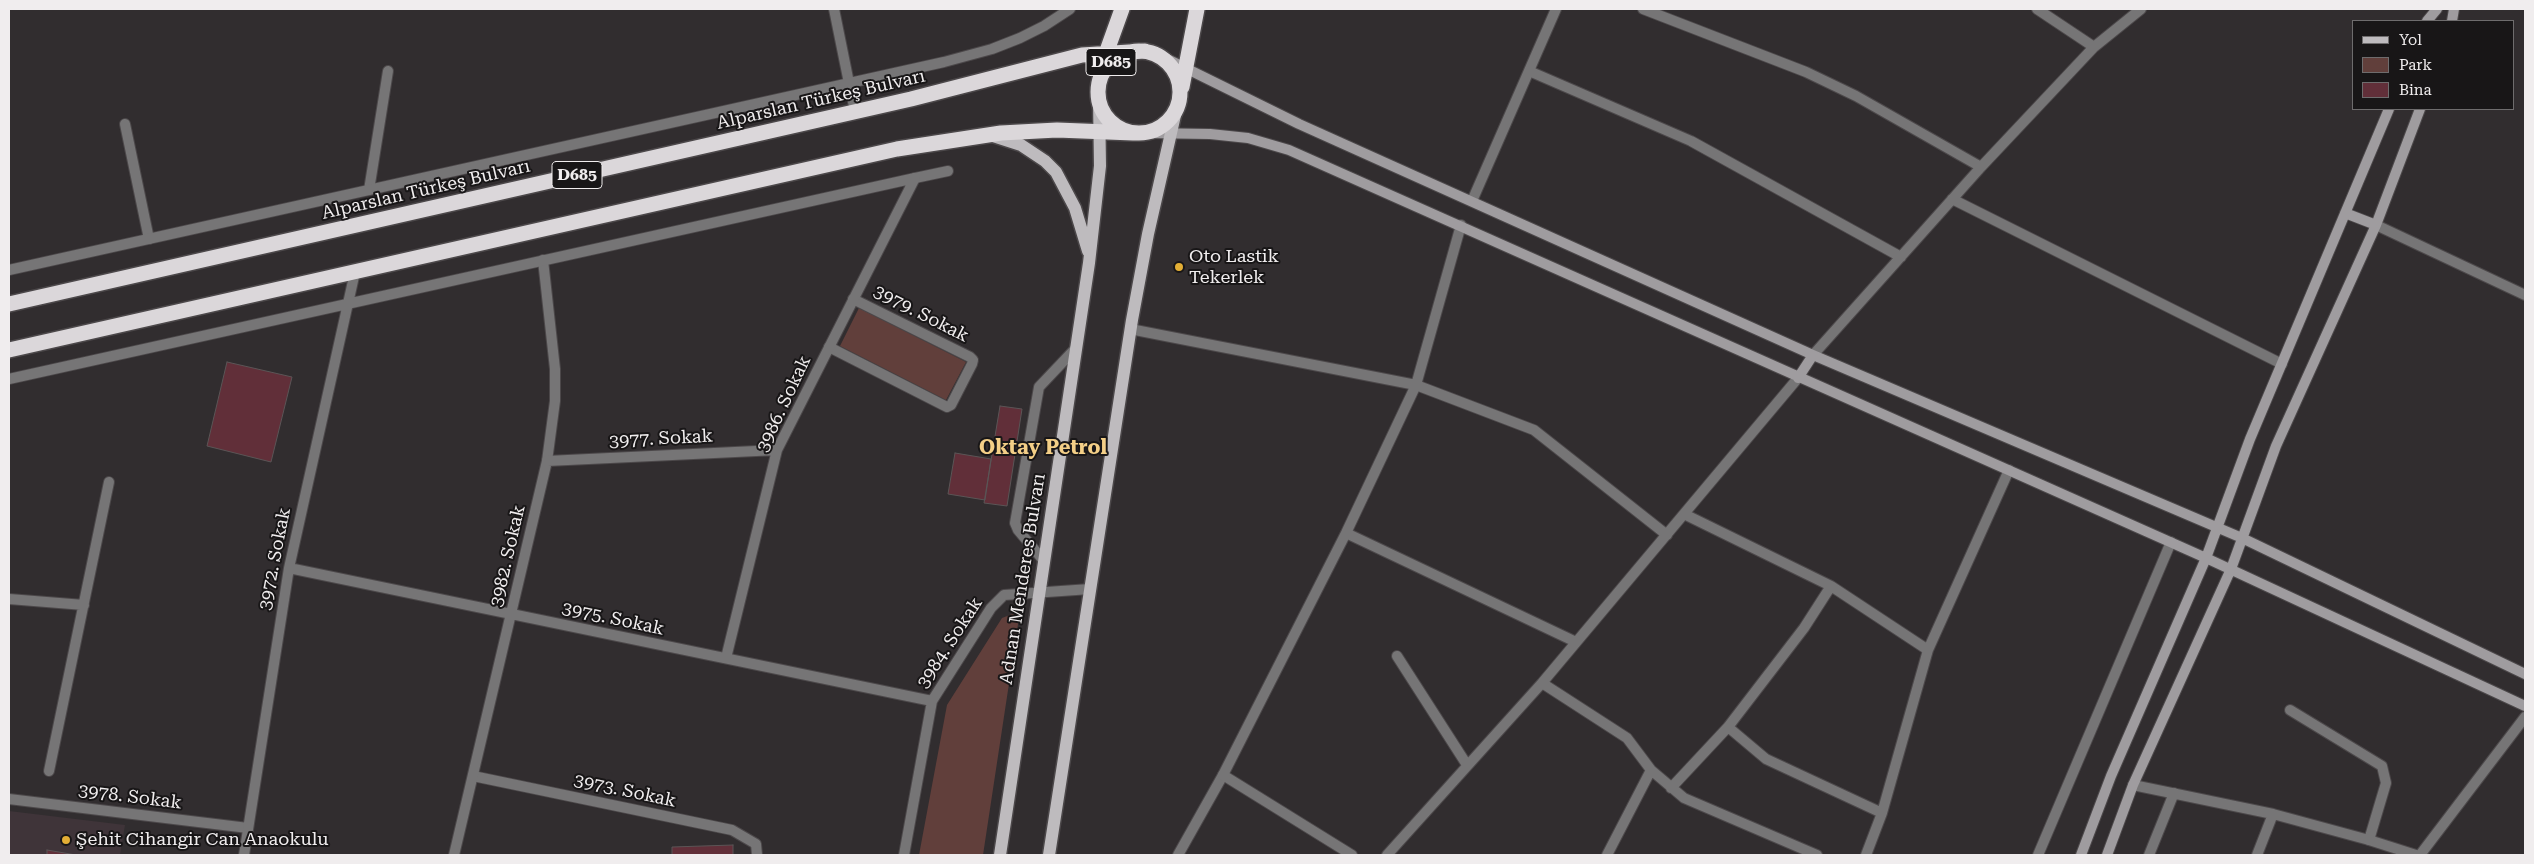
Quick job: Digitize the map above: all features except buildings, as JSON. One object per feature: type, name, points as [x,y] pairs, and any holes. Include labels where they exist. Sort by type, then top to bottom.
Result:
[{"type":"highway","name":"D685","points":[[1099,93],[1106,52],[1122,9]]},
{"type":"highway","points":[[9,350],[897,150],[988,135],[1057,130],[1139,133],[1157,129],[1168,122],[1178,105],[1197,9]]},
{"type":"highway","name":"D685","points":[[1139,133],[1121,129],[1110,122],[1103,111],[1099,93],[1102,75],[1108,64],[1119,56],[1131,51],[1151,52],[1168,62],[1176,73],[1180,85],[1178,105]]},
{"type":"highway","name":"Alparslan Türkeş Bulvarı","points":[[9,304],[855,111],[974,83],[1058,60],[1106,52],[1151,52]]},
{"type":"main road","points":[[2428,20],[2437,9]]},
{"type":"main road","points":[[1151,52],[1299,124],[1813,354],[2216,526],[2525,674]]},
{"type":"main road","name":"Adnan Menderes Bulvarı","points":[[1000,855],[1090,257],[1100,166],[1099,93]]},
{"type":"main road","points":[[1049,855],[1130,329],[1148,234],[1170,132],[1178,105]]},
{"type":"main road","points":[[2081,855],[2111,776],[2206,558],[2216,526],[2282,364],[2389,110]]},
{"type":"main road","points":[[2107,855],[2134,785],[2232,569],[2276,446],[2376,225],[2420,110]]},
{"type":"main road","points":[[1139,133],[1210,134],[1268,142],[1461,225],[1798,378],[2172,542],[2525,706]]},
{"type":"main road","points":[[988,135],[1021,145],[1045,161],[1056,172],[1075,208],[1090,257]]},
{"type":"main road","points":[[2345,213],[2376,225]]},
{"type":"main road","points":[[1798,378],[1813,354]]},
{"type":"street","points":[[834,9],[855,111]]},
{"type":"street","points":[[9,270],[849,83],[992,49],[1044,26],[1070,9]]},
{"type":"street","points":[[1472,201],[1556,9]]},
{"type":"street","points":[[1643,9],[1806,72],[1856,96],[1981,166]]},
{"type":"street","points":[[2037,9],[2094,47]]},
{"type":"street","points":[[1813,354],[1981,166],[2094,47],[2141,9]]},
{"type":"street","points":[[369,190],[388,71]]},
{"type":"street","points":[[1530,71],[1691,141],[1901,256]]},
{"type":"street","points":[[125,124],[148,239]]},
{"type":"street","points":[[9,379],[948,171]]},
{"type":"street","name":"3986. Sokak","points":[[726,658],[777,450],[915,178]]},
{"type":"street","points":[[1952,199],[2282,364]]},
{"type":"street","points":[[1178,855],[1223,775],[1346,533],[1416,385],[1461,225]]},
{"type":"street","points":[[2376,225],[2525,295]]},
{"type":"street","name":"3982. Sokak","points":[[454,855],[547,461],[556,384],[543,260]]},
{"type":"street","name":"3972. Sokak","points":[[244,855],[289,568],[355,272]]},
{"type":"street","name":"3979. Sokak","points":[[829,347],[949,407],[972,364],[973,360],[853,299]]},
{"type":"street","points":[[1130,329],[1416,385],[1534,430],[1667,535]]},
{"type":"street","points":[[1044,561],[1018,530],[1015,523],[1039,387],[1077,347]]},
{"type":"street","points":[[1387,855],[1542,684],[1798,378]]},
{"type":"street","name":"3977. Sokak","points":[[547,461],[777,450]]},
{"type":"street","points":[[1866,855],[1882,813],[1928,650],[2009,470]]},
{"type":"street","points":[[49,771],[109,482]]},
{"type":"street","points":[[1684,514],[1831,586],[1928,650]]},
{"type":"street","points":[[1346,533],[1576,642]]},
{"type":"street","points":[[2038,855],[2172,542]]},
{"type":"street","name":"3975. Sokak","points":[[289,568],[932,701]]},
{"type":"street","points":[[1672,788],[1728,727],[1804,628],[1831,586]]},
{"type":"street","name":"3984. Sokak","points":[[904,855],[932,701],[997,600],[1004,595],[1090,589]]},
{"type":"street","points":[[9,599],[84,605]]},
{"type":"street","points":[[1397,656],[1467,765]]},
{"type":"street","points":[[1542,684],[1627,738],[1650,770],[1684,798],[1817,855]]},
{"type":"street","points":[[2290,710],[2382,766],[2386,783],[2369,840]]},
{"type":"street","points":[[2134,785],[2273,814],[2418,855],[2525,717]]},
{"type":"street","points":[[1728,727],[1766,760],[1882,813]]},
{"type":"street","points":[[1607,855],[1650,770]]},
{"type":"street","points":[[1223,775],[1352,855]]},
{"type":"street","name":"3973. Sokak","points":[[473,776],[732,830],[756,844],[758,855]]},
{"type":"street","points":[[2149,855],[2174,793]]},
{"type":"street","name":"3978. Sokak","points":[[9,799],[248,828]]},
{"type":"street","points":[[2257,855],[2273,814]]},
{"type":"shaded area","name":"Şehit Cihangir Can Anaokulu","points":[[9,811],[125,825],[120,855],[9,855]]},
{"type":"green space","points":[[859,308],[966,362],[946,400],[840,346]]},
{"type":"green space","points":[[1020,611],[983,855],[919,855],[947,705],[1002,618]]},
{"type":"place","name":"Oto Lastik Tekerlek","points":[[1179,267]]},
{"type":"place","name":"Şehit Cihangir Can Anaokulu","points":[[66,840]]},
{"type":"district","name":"Oktay Petrol","points":[[1043,448]]}]
